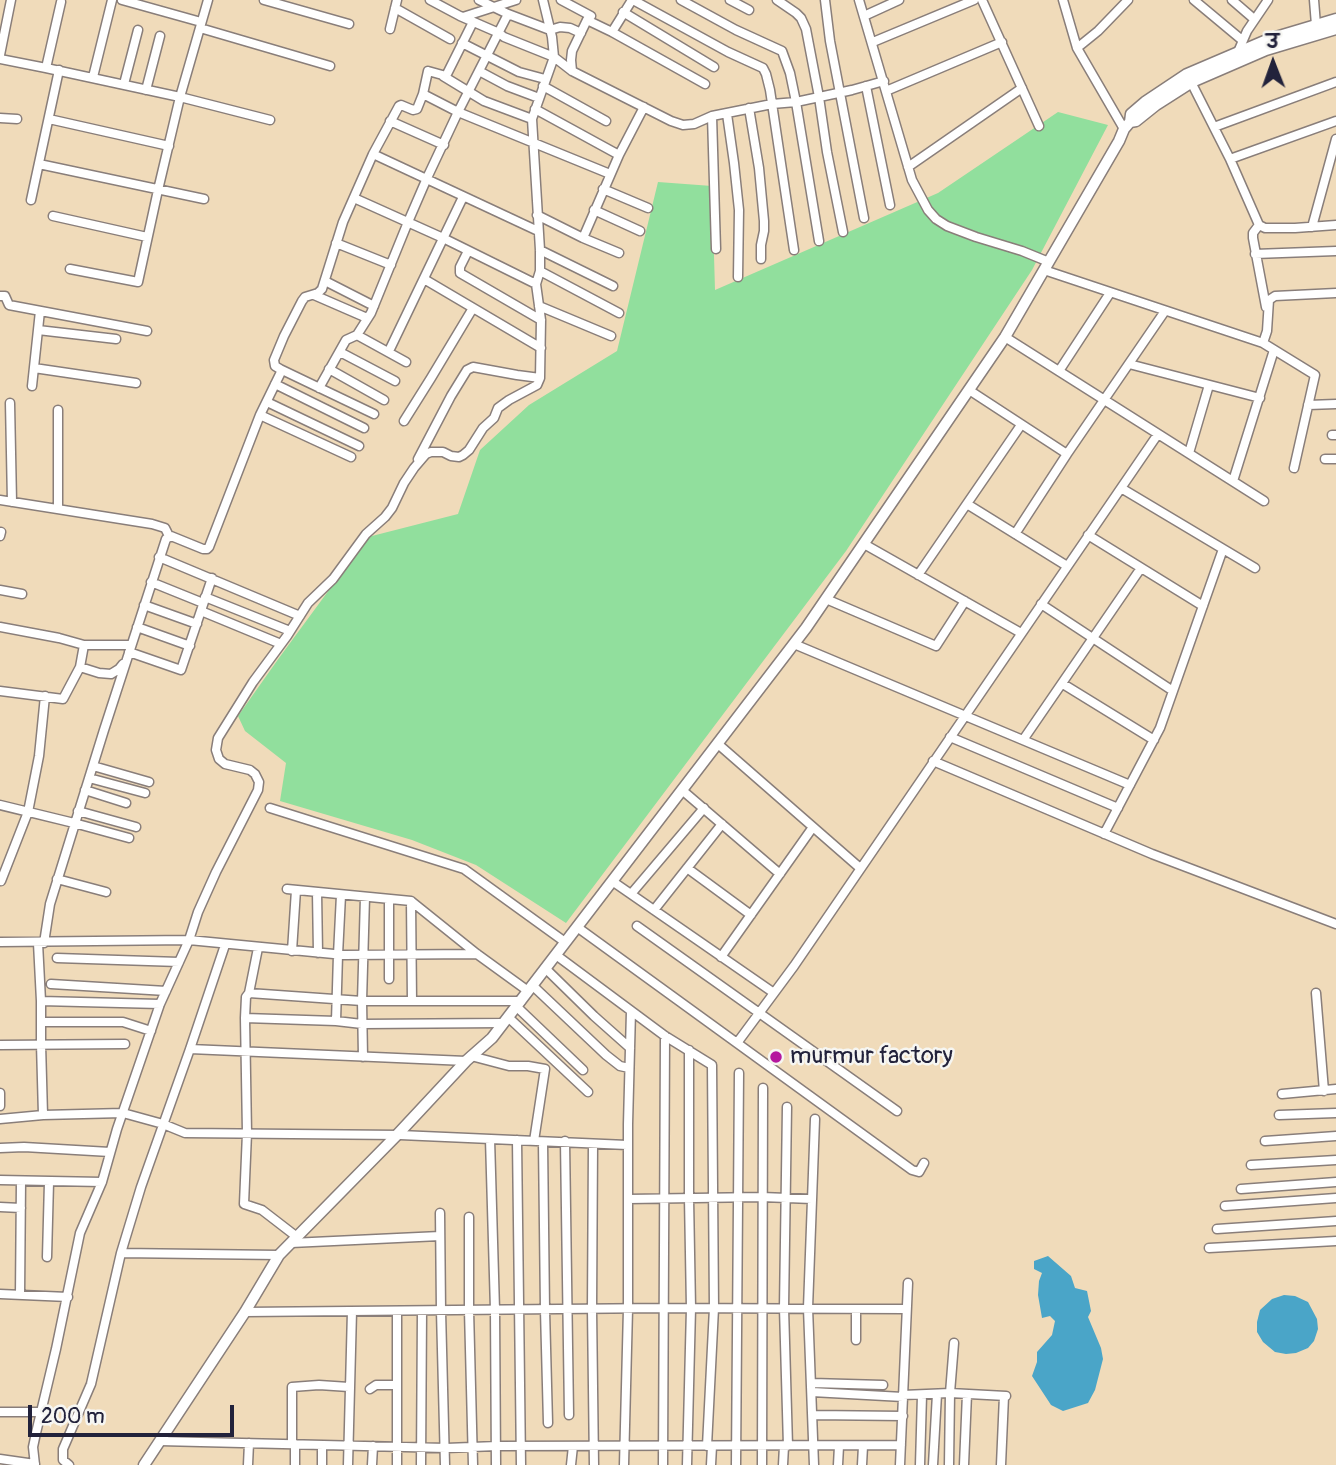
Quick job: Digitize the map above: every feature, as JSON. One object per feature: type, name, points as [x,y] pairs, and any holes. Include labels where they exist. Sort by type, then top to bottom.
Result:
[{"type":"street","points":[[11,0],[0,57],[270,120]]},
{"type":"street","points":[[93,78],[112,0]]},
{"type":"street","points":[[122,0],[330,65]]},
{"type":"street","points":[[70,270],[138,282],[180,97],[208,0]]},
{"type":"street","points":[[264,0],[349,24]]},
{"type":"street","points":[[430,0],[504,37],[554,57],[572,71],[683,125],[694,124],[712,116],[796,102],[884,81]]},
{"type":"street","points":[[479,0],[508,15],[550,30],[560,27],[581,33]]},
{"type":"street","points":[[460,16],[465,17],[516,0]]},
{"type":"street","points":[[414,468],[431,452],[443,452],[459,457],[463,455],[494,418],[498,408],[537,385],[540,378],[541,320],[536,284],[540,271],[540,250],[532,119],[554,57],[543,0]]},
{"type":"street","points":[[561,0],[591,16],[572,51],[572,71]]},
{"type":"street","points":[[612,32],[631,0],[762,68],[766,74],[772,104],[794,250]]},
{"type":"street","points":[[681,0],[782,51],[790,72],[796,102],[819,241]]},
{"type":"street","points":[[730,0],[750,10]]},
{"type":"street","points":[[777,0],[796,13],[806,29],[843,232]]},
{"type":"street","points":[[825,0],[830,41],[864,218]]},
{"type":"street","points":[[859,0],[908,167],[915,188],[928,210],[947,226],[1022,251],[1047,266],[1110,293],[1263,343],[1315,375],[1294,468]]},
{"type":"street","points":[[864,16],[899,0]]},
{"type":"street","points":[[873,42],[973,0]]},
{"type":"street","points":[[982,0],[1039,126]]},
{"type":"street","points":[[1063,0],[1077,48],[1127,125]]},
{"type":"street","points":[[1077,48],[1128,0]]},
{"type":"street","points":[[1194,0],[1242,40]]},
{"type":"street","points":[[1232,0],[1254,19]]},
{"type":"street","points":[[1240,56],[1242,40],[1268,0]]},
{"type":"street","points":[[1314,0],[1316,25]]},
{"type":"street","points":[[46,68],[61,2]]},
{"type":"street","points":[[390,29],[396,4],[450,38]]},
{"type":"street","points":[[623,12],[714,67]]},
{"type":"street","points":[[319,388],[346,340],[357,335],[374,306],[427,178],[508,15]]},
{"type":"street","points":[[144,1465],[245,1312],[279,1255],[469,1058],[492,1038],[794,644],[1005,337],[1132,114],[1145,102],[1189,78],[1269,40],[1336,19]]},
{"type":"street","points":[[587,20],[705,84]]},
{"type":"street","points":[[443,76],[446,76],[473,22]]},
{"type":"street","points":[[1240,56],[1336,29]]},
{"type":"street","points":[[124,85],[138,30]]},
{"type":"street","points":[[146,90],[160,36]]},
{"type":"street","points":[[886,91],[1002,42]]},
{"type":"street","points":[[462,43],[544,83],[606,121]]},
{"type":"street","points":[[31,200],[59,71]]},
{"type":"street","points":[[374,414],[280,369],[275,366],[274,360],[302,301],[322,289],[354,198],[390,121],[401,105],[417,109],[428,71],[443,76],[484,102],[532,119]]},
{"type":"street","points":[[479,71],[507,86],[539,98]]},
{"type":"street","points":[[1189,78],[1230,159],[1259,225],[1265,228],[1336,225]]},
{"type":"street","points":[[1214,127],[1336,82]]},
{"type":"street","points":[[866,86],[890,205]]},
{"type":"street","points":[[908,167],[1022,89]]},
{"type":"street","points":[[423,94],[458,112],[610,174]]},
{"type":"street","points":[[583,238],[603,189],[644,107]]},
{"type":"street","points":[[749,108],[764,221],[761,259]]},
{"type":"street","points":[[535,109],[619,155]]},
{"type":"street","points":[[727,114],[738,210],[738,277]]},
{"type":"street","points":[[712,116],[716,249]]},
{"type":"street","points":[[0,118],[17,119]]},
{"type":"street","points":[[49,120],[169,146]]},
{"type":"street","points":[[390,121],[444,145]]},
{"type":"street","points":[[1230,159],[1336,121]]},
{"type":"street","points":[[1312,227],[1336,139]]},
{"type":"street","points":[[373,154],[538,231]]},
{"type":"street","points":[[39,164],[204,199]]},
{"type":"street","points":[[603,189],[648,208]]},
{"type":"street","points":[[388,351],[463,197]]},
{"type":"street","points":[[354,198],[536,284]]},
{"type":"street","points":[[594,210],[640,231]]},
{"type":"street","points":[[537,215],[619,253]]},
{"type":"street","points":[[53,216],[147,237]]},
{"type":"street","points":[[1259,225],[1253,233],[1255,254],[1268,317]]},
{"type":"street","points":[[336,243],[391,265]]},
{"type":"street","points":[[540,250],[613,286]]},
{"type":"street","points":[[468,251],[460,273],[541,320]]},
{"type":"street","points":[[1255,254],[1336,251]]},
{"type":"street","points":[[540,271],[619,313]]},
{"type":"street","points":[[424,279],[541,348]]},
{"type":"street","points":[[325,281],[374,306]]},
{"type":"street","points":[[1059,371],[1110,293]]},
{"type":"street","points":[[1263,343],[1267,331],[1269,300],[1275,296],[1336,293]]},
{"type":"street","points":[[314,295],[367,318]]},
{"type":"street","points":[[0,296],[5,296],[9,305],[148,331]]},
{"type":"street","points":[[539,306],[611,336]]},
{"type":"street","points":[[404,421],[473,308]]},
{"type":"street","points":[[32,386],[40,311]]},
{"type":"street","points":[[1015,534],[1165,311]]},
{"type":"street","points":[[38,330],[116,339]]},
{"type":"street","points":[[357,335],[406,362]]},
{"type":"street","points":[[1005,337],[1264,501]]},
{"type":"street","points":[[1233,481],[1274,350]]},
{"type":"street","points":[[340,352],[395,381]]},
{"type":"street","points":[[1129,363],[1260,398]]},
{"type":"street","points":[[0,1459],[35,1464],[33,1447],[57,1349],[80,1233],[102,1182],[160,1004],[216,872],[258,790],[259,782],[250,770],[225,764],[219,759],[216,750],[218,738],[308,603],[333,579],[372,527],[392,508],[467,370],[473,367],[540,378]]},
{"type":"street","points":[[34,368],[136,383]]},
{"type":"street","points":[[0,500],[152,524],[165,528],[169,536],[208,549],[280,369]]},
{"type":"street","points":[[329,369],[384,400]]},
{"type":"street","points":[[275,384],[364,428]]},
{"type":"street","points":[[1189,453],[1209,385]]},
{"type":"street","points":[[969,390],[1067,454]]},
{"type":"street","points":[[267,402],[359,446]]},
{"type":"street","points":[[10,403],[12,502]]},
{"type":"street","points":[[1308,405],[1336,404]]},
{"type":"street","points":[[58,410],[58,509]]},
{"type":"street","points":[[260,415],[351,457]]},
{"type":"street","points":[[918,575],[1021,425]]},
{"type":"street","points":[[737,1043],[1158,434]]},
{"type":"street","points":[[1325,459],[1336,459]]},
{"type":"street","points":[[1121,488],[1255,568]]},
{"type":"street","points":[[967,504],[1067,566]]},
{"type":"street","points":[[1088,535],[1203,606]]},
{"type":"street","points":[[43,1115],[41,943],[74,823],[159,557],[169,536]]},
{"type":"street","points":[[864,544],[1021,633]]},
{"type":"street","points":[[1104,834],[1160,728],[1223,549]]},
{"type":"street","points":[[159,557],[300,616]]},
{"type":"street","points":[[1023,740],[1141,568]]},
{"type":"street","points":[[0,627],[84,645],[130,648],[181,670],[212,578]]},
{"type":"street","points":[[151,582],[203,603],[290,631]]},
{"type":"street","points":[[0,590],[22,594]]},
{"type":"street","points":[[826,599],[936,646],[965,601]]},
{"type":"street","points":[[203,603],[281,644]]},
{"type":"street","points":[[1041,604],[1173,691]]},
{"type":"street","points":[[144,605],[197,624]]},
{"type":"street","points":[[137,627],[190,646]]},
{"type":"street","points":[[794,644],[1130,785]]},
{"type":"street","points":[[0,691],[63,699],[80,667],[84,645]]},
{"type":"street","points":[[80,667],[111,674],[119,670],[130,648]]},
{"type":"street","points":[[1063,684],[1154,740]]},
{"type":"street","points":[[1,881],[28,812],[39,756],[46,696]]},
{"type":"street","points":[[950,737],[1118,808]]},
{"type":"street","points":[[718,744],[860,868]]},
{"type":"street","points":[[933,761],[1152,854],[1336,924]]},
{"type":"street","points":[[93,766],[149,782]]},
{"type":"street","points":[[89,778],[145,793]]},
{"type":"street","points":[[85,790],[126,803]]},
{"type":"street","points":[[682,790],[780,874]]},
{"type":"street","points":[[0,805],[129,838]]},
{"type":"street","points":[[270,808],[464,869],[565,942]]},
{"type":"street","points":[[631,894],[704,808]]},
{"type":"street","points":[[78,811],[136,827]]},
{"type":"street","points":[[654,910],[722,824]]},
{"type":"street","points":[[720,957],[813,827]]},
{"type":"street","points":[[687,868],[751,915]]},
{"type":"street","points":[[57,880],[106,892]]},
{"type":"street","points":[[612,881],[774,993]]},
{"type":"street","points":[[292,951],[291,890],[411,901],[477,954],[530,988],[620,1066],[629,1068]]},
{"type":"street","points":[[317,892],[318,953]]},
{"type":"street","points":[[336,1021],[341,895]]},
{"type":"street","points":[[363,1057],[365,897]]},
{"type":"street","points":[[389,899],[389,979]]},
{"type":"street","points":[[411,901],[412,1001]]},
{"type":"street","points":[[636,926],[897,1111]]},
{"type":"street","points":[[577,927],[912,1170],[919,1172],[924,1163]]},
{"type":"street","points":[[0,942],[189,940],[338,955],[477,954]]},
{"type":"street","points":[[69,1465],[63,1460],[63,1450],[91,1384],[121,1253],[141,1187],[225,945]]},
{"type":"street","points":[[258,948],[246,997],[244,1018],[247,1133],[244,1204],[262,1210],[294,1240],[440,1237]]},
{"type":"street","points":[[556,955],[665,1036],[712,1065],[714,1308],[711,1465]]},
{"type":"street","points":[[57,958],[179,962]]},
{"type":"street","points":[[545,968],[630,1048]]},
{"type":"street","points":[[51,984],[166,991]]},
{"type":"street","points":[[248,993],[336,1000],[519,1004],[583,1070]]},
{"type":"street","points":[[1316,993],[1324,1091]]},
{"type":"street","points":[[41,1001],[160,1004]]},
{"type":"street","points":[[624,1465],[631,1011]]},
{"type":"street","points":[[244,1018],[362,1024],[506,1020],[588,1092]]},
{"type":"street","points":[[41,1022],[122,1022],[151,1031]]},
{"type":"street","points":[[663,1465],[665,1036]]},
{"type":"street","points":[[0,1045],[125,1044]]},
{"type":"street","points":[[190,1049],[363,1057],[469,1058],[509,1066],[545,1069],[538,1141],[548,1423]]},
{"type":"street","points":[[687,1465],[691,1308],[689,1051]]},
{"type":"street","points":[[736,1465],[738,1073]]},
{"type":"street","points":[[762,1465],[763,1088]]},
{"type":"street","points":[[1282,1094],[1336,1089]]},
{"type":"street","points":[[0,1093],[0,1106]]},
{"type":"street","points":[[783,1465],[786,1446],[784,1308],[787,1107]]},
{"type":"street","points":[[1279,1115],[1336,1113]]},
{"type":"street","points":[[0,1118],[122,1114],[163,1124],[185,1133],[397,1135],[627,1145]]},
{"type":"street","points":[[814,1465],[808,1308],[815,1119]]},
{"type":"street","points":[[1265,1141],[1336,1136]]},
{"type":"street","points":[[490,1139],[496,1465]]},
{"type":"street","points":[[517,1140],[520,1465]]},
{"type":"street","points":[[565,1142],[569,1415]]},
{"type":"street","points":[[593,1144],[594,1465]]},
{"type":"street","points":[[0,1148],[110,1152]]},
{"type":"street","points":[[1251,1165],[1336,1160]]},
{"type":"street","points":[[0,1180],[102,1182]]},
{"type":"street","points":[[20,1295],[21,1181]]},
{"type":"street","points":[[47,1257],[49,1182]]},
{"type":"street","points":[[1241,1189],[1336,1182]]},
{"type":"street","points":[[1226,1206],[1336,1198]]},
{"type":"street","points":[[628,1199],[812,1199]]},
{"type":"street","points":[[0,1207],[21,1208]]},
{"type":"street","points":[[440,1213],[445,1465]]},
{"type":"street","points":[[469,1217],[473,1465]]},
{"type":"street","points":[[1217,1229],[1336,1222]]},
{"type":"street","points":[[1209,1248],[1336,1241]]},
{"type":"street","points":[[121,1253],[279,1255]]},
{"type":"street","points":[[900,1465],[908,1283]]},
{"type":"street","points":[[0,1294],[68,1297]]},
{"type":"street","points":[[856,1309],[856,1340]]},
{"type":"street","points":[[245,1312],[906,1309]]},
{"type":"street","points":[[348,1465],[352,1311]]},
{"type":"street","points":[[397,1311],[397,1465]]},
{"type":"street","points":[[421,1465],[422,1311]]},
{"type":"street","points":[[948,1465],[954,1343]]},
{"type":"street","points":[[370,1389],[376,1385],[397,1385]]},
{"type":"street","points":[[812,1388],[883,1385]]},
{"type":"street","points":[[295,1465],[295,1444],[292,1444],[292,1387],[349,1387]]},
{"type":"street","points":[[812,1388],[903,1396],[950,1393],[1005,1396],[1001,1465]]},
{"type":"street","points":[[933,1465],[937,1394]]},
{"type":"street","points":[[964,1465],[967,1394]]},
{"type":"street","points":[[920,1465],[922,1395]]},
{"type":"street","points":[[0,1412],[40,1412]]},
{"type":"street","points":[[813,1415],[902,1416]]},
{"type":"street","points":[[160,1441],[446,1448],[901,1445]]},
{"type":"street","points":[[248,1465],[249,1443]]},
{"type":"street","points":[[322,1445],[322,1465]]},
{"type":"street","points":[[372,1465],[373,1446]]},
{"type":"street","points":[[571,1465],[573,1446]]},
{"type":"street","points":[[838,1465],[839,1446]]},
{"type":"street","points":[[862,1465],[863,1446]]},
{"type":"green space","points":[[1058,112],[1108,125],[1032,270],[846,551],[566,923],[476,865],[412,840],[280,801],[286,763],[245,731],[238,716],[368,537],[458,514],[480,450],[529,405],[617,351],[658,182],[712,186],[715,290],[938,193]]},
{"type":"water","points":[[1048,1256],[1071,1276],[1075,1288],[1087,1291],[1091,1311],[1088,1317],[1103,1359],[1095,1390],[1088,1403],[1063,1411],[1051,1405],[1032,1376],[1037,1352],[1052,1335],[1055,1321],[1050,1316],[1042,1318],[1038,1295],[1042,1273],[1034,1269],[1034,1261]]},
{"type":"water","points":[[1284,1295],[1295,1296],[1308,1302],[1317,1319],[1318,1329],[1314,1341],[1308,1348],[1296,1353],[1275,1352],[1263,1342],[1257,1332],[1260,1310],[1272,1299]]},
{"type":"place","name":"murmur factory","points":[[776,1057]]}]
